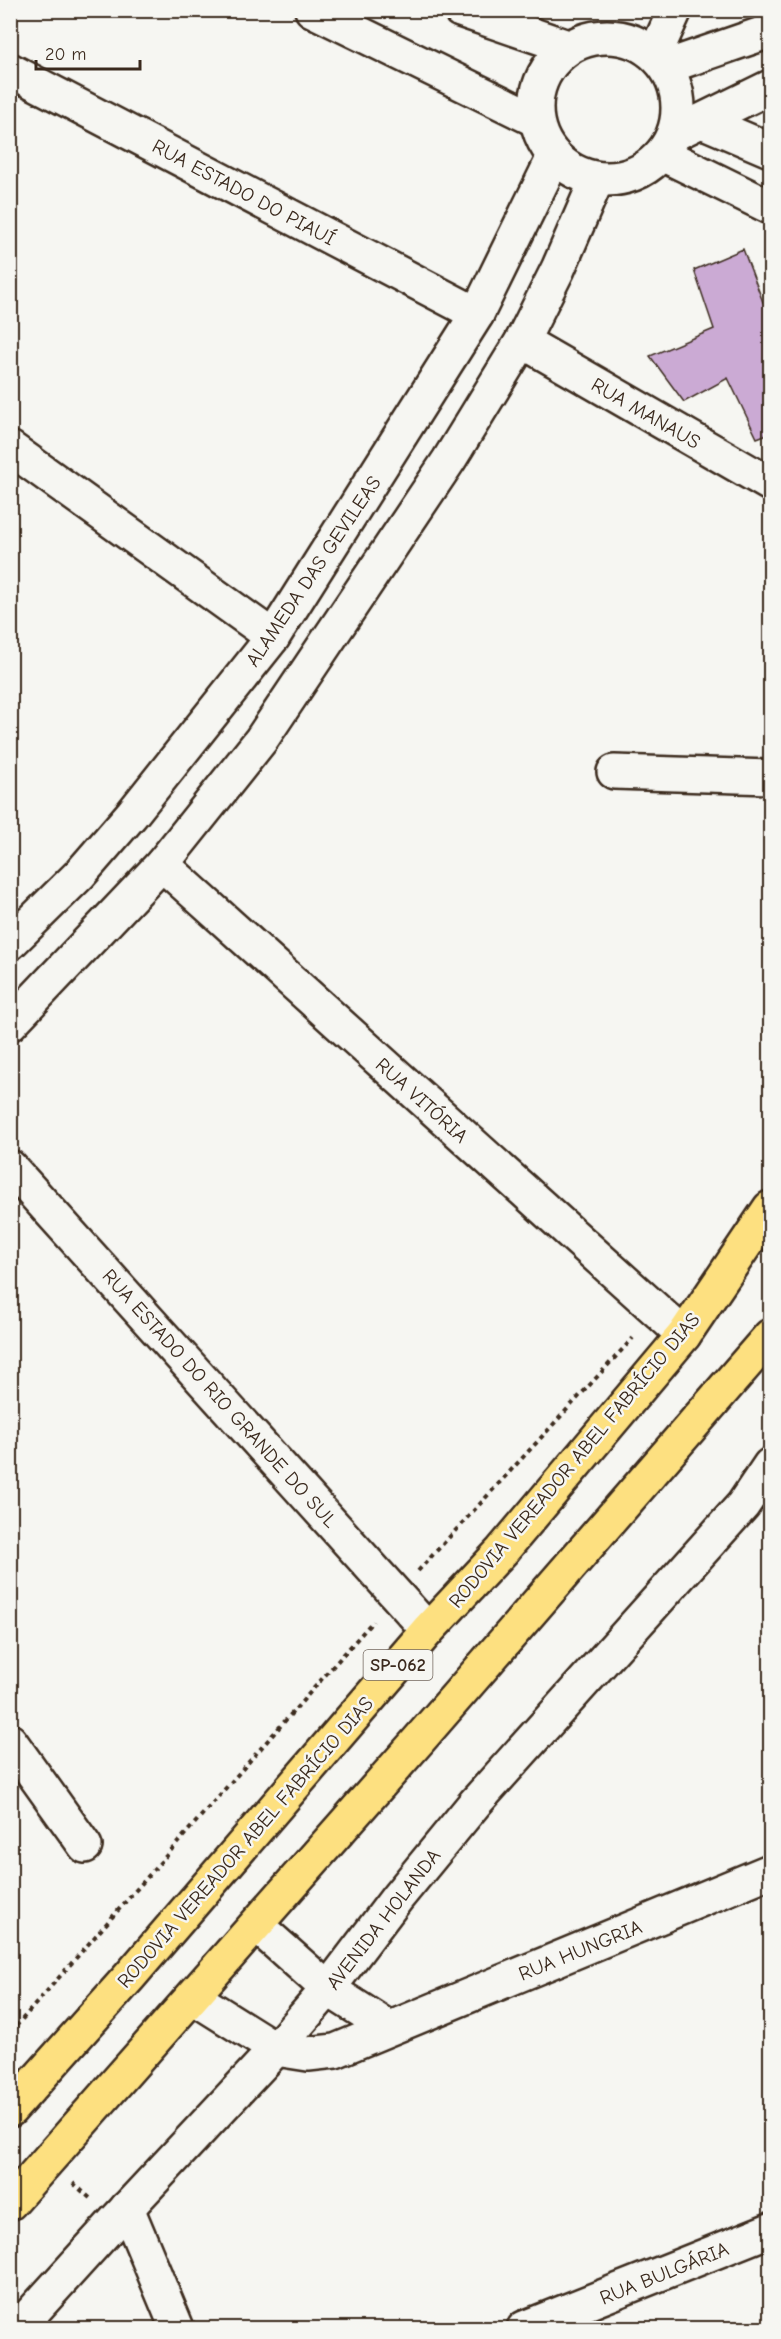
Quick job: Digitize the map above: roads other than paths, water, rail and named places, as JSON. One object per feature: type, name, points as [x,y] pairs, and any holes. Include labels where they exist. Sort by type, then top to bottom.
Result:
[{"type":"main road","name":"RODOVIA VEREADOR ABEL FABRÍCIO DIAS","points":[[10,2110],[130,1976],[428,1630],[502,1551],[684,1335],[771,1208]]},
{"type":"main road","points":[[10,2203],[771,1336]]},
{"type":"street","points":[[312,10],[536,120]]},
{"type":"street","points":[[460,10],[635,41],[661,60],[676,89],[679,137]]},
{"type":"street","points":[[661,60],[675,10]]},
{"type":"street","points":[[586,32],[552,61],[542,79],[536,99],[536,120],[542,140],[554,157],[573,171],[597,179],[621,178],[644,170],[679,137],[771,87]]},
{"type":"street","points":[[661,60],[771,32]]},
{"type":"street","name":"RUA ESTADO DO PIAUÍ","points":[[10,70],[477,314]]},
{"type":"street","points":[[679,137],[771,150]]},
{"type":"street","points":[[679,137],[771,207]]},
{"type":"street","name":"ALAMEDA DAS GEVILEAS","points":[[12,939],[80,874],[132,814],[273,637],[477,314],[554,157]]},
{"type":"street","points":[[10,1024],[162,864],[261,740],[449,460],[522,341],[558,269],[597,179]]},
{"type":"street","name":"RUA MANAUS","points":[[522,341],[771,484]]},
{"type":"street","points":[[10,448],[273,637]]},
{"type":"street","points":[[614,772],[771,777]]},
{"type":"street","name":"RUA VITÓRIA","points":[[162,864],[684,1335]]},
{"type":"street","name":"RUA ESTADO DO RIO GRANDE DO SUL","points":[[10,1167],[428,1630]]},
{"type":"street","name":"AVENIDA HOLANDA","points":[[18,2328],[276,2049],[328,1989],[397,1898],[475,1803],[757,1500],[771,1465]]},
{"type":"street","points":[[10,1741],[85,1846]]},
{"type":"street","name":"RUA HUNGRIA","points":[[276,2049],[308,2054],[335,2050],[771,1871]]},
{"type":"street","points":[[256,1925],[328,1989],[389,2028]]},
{"type":"street","points":[[193,1996],[276,2049]]},
{"type":"street","points":[[122,2214],[177,2328]]},
{"type":"street","name":"RUA BULGÁRIA","points":[[524,2328],[771,2230]]}]
